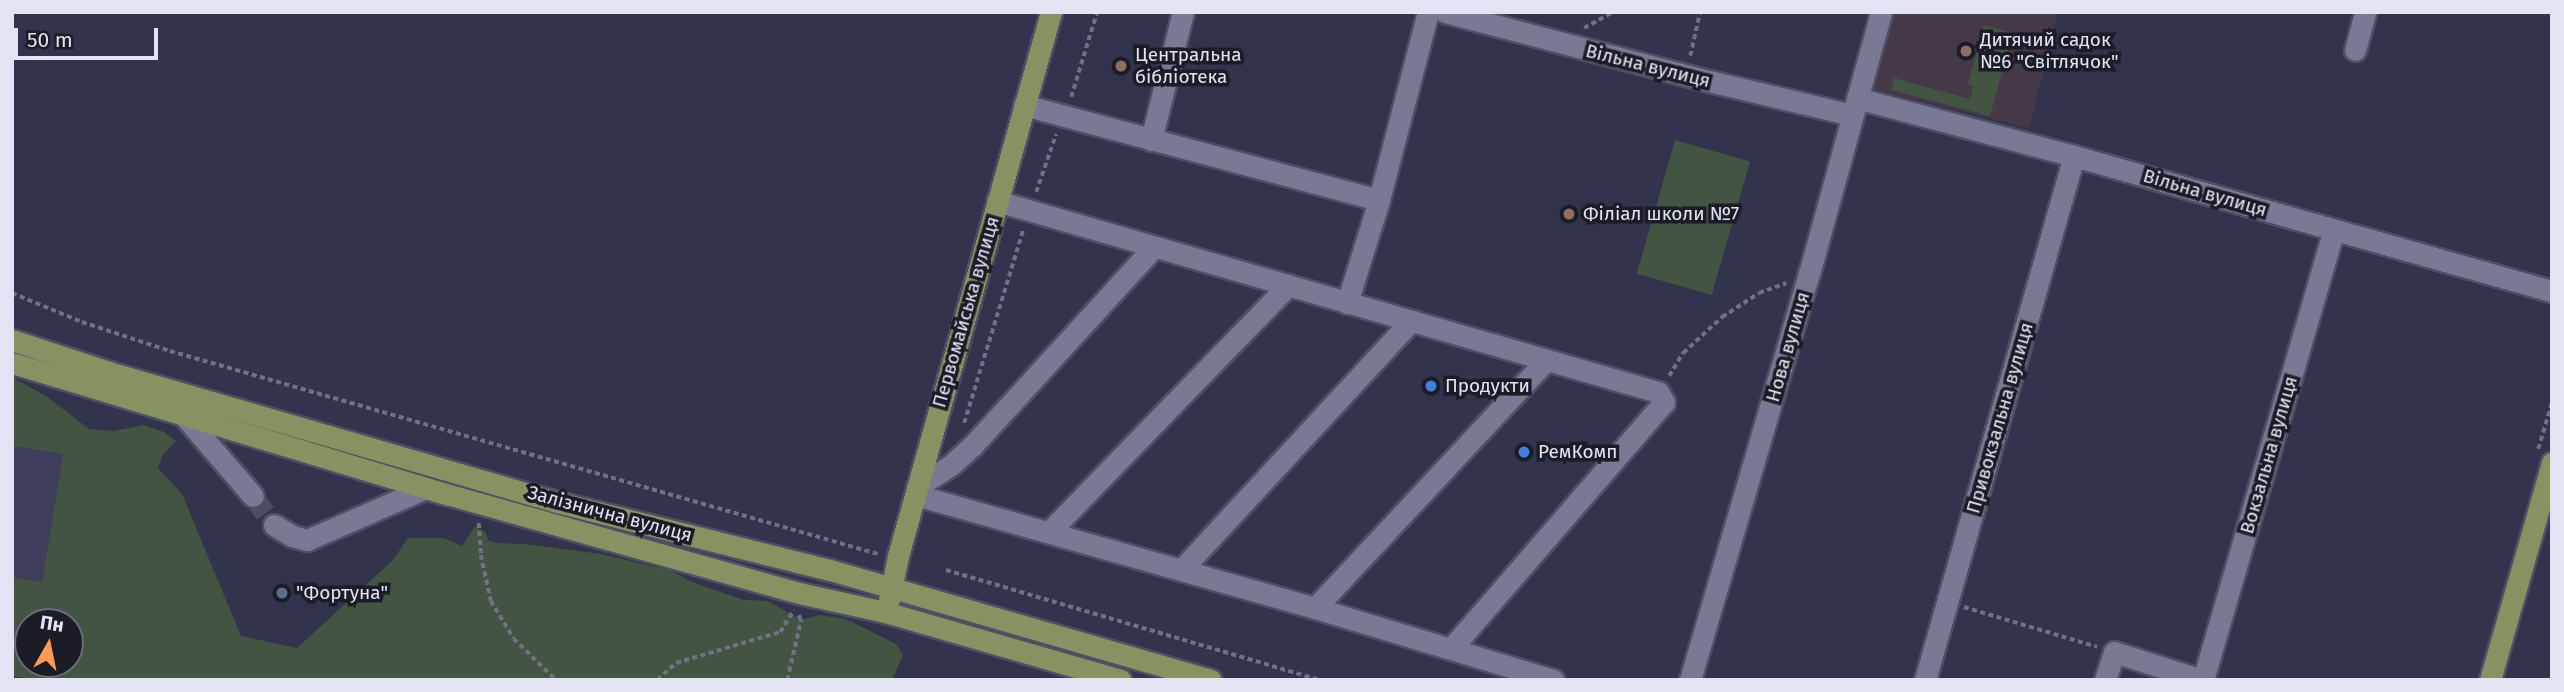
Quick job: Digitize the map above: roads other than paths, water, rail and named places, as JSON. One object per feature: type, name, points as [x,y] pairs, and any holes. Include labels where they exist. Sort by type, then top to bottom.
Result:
[{"type":"main road","name":"Первомайська вулиця","points":[[885,612],[1051,12]]},
{"type":"main road","name":"Залізнична вулиця","points":[[12,340],[108,372],[557,502],[893,587],[1210,680]]},
{"type":"main road","name":"Залізнична вулиця","points":[[12,363],[426,488],[799,593],[885,612],[1120,680]]},
{"type":"main road","points":[[2490,680],[2552,463]]},
{"type":"street","points":[[1151,139],[1183,12]]},
{"type":"street","points":[[1348,303],[1379,200],[1428,12]]},
{"type":"street","name":"Вільна вулиця","points":[[1445,12],[1696,78],[1855,107],[2074,156],[2552,292]]},
{"type":"street","name":"Нова вулиця","points":[[1690,680],[1810,274],[1881,12]]},
{"type":"street","points":[[2355,50],[2365,12]]},
{"type":"street","points":[[1024,104],[1379,200]]},
{"type":"street","name":"Привокзальна вулиця","points":[[1925,680],[2074,156]]},
{"type":"street","points":[[997,201],[1658,392],[1664,402],[1452,648]]},
{"type":"street","name":"Вокзальна вулиця","points":[[2203,680],[2334,230]]},
{"type":"street","points":[[917,491],[973,445],[1154,247]]},
{"type":"street","points":[[1049,532],[1287,285]]},
{"type":"street","points":[[1182,569],[1411,321]]},
{"type":"street","points":[[1315,608],[1546,360]]},
{"type":"street","points":[[185,417],[253,496]]},
{"type":"street","points":[[274,525],[292,537],[307,540],[426,488]]},
{"type":"street","points":[[917,491],[1553,680]]},
{"type":"street","points":[[2105,680],[2113,652],[2203,680]]},
{"type":"tunnel","points":[[253,496],[274,525]]},
{"type":"place","name":"Дитячий садок №6 \"Світлячок\"","points":[[1966,51]]},
{"type":"place","name":"Центральна бібліотека","points":[[1121,66]]},
{"type":"place","name":"Філіал школи №7","points":[[1569,214]]},
{"type":"place","name":"Продукти","points":[[1431,386]]},
{"type":"place","name":"РемКомп","points":[[1524,452]]},
{"type":"place","name":"\"Фортуна\"","points":[[282,593]]}]
